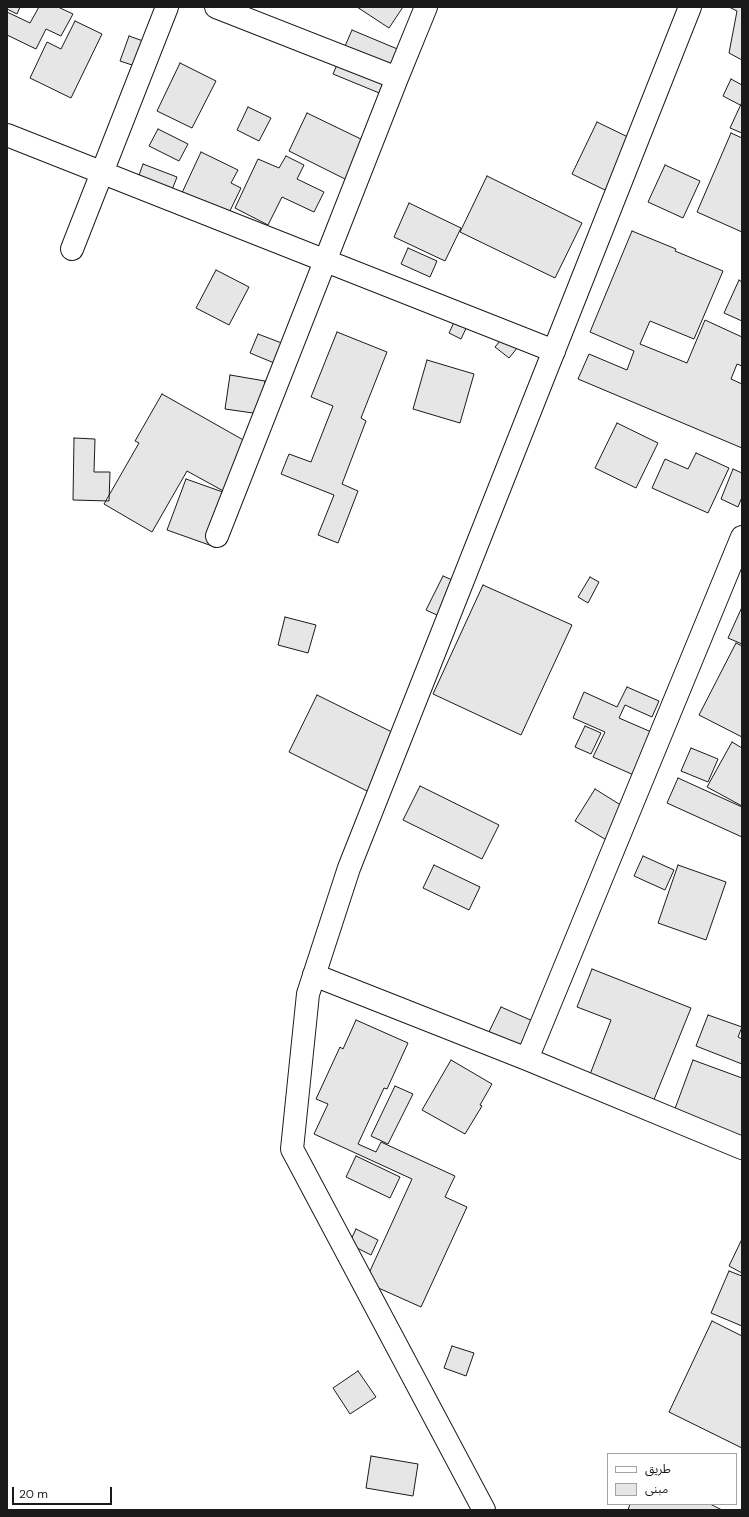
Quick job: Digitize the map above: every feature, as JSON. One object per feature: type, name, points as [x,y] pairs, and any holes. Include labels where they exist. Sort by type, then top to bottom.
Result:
[{"type":"street","points":[[72,249],[167,7]]},
{"type":"street","points":[[216,7],[397,78]]},
{"type":"street","points":[[217,536],[426,7]]},
{"type":"street","points":[[484,1510],[292,1149],[308,994],[349,868],[690,7]]},
{"type":"street","points":[[7,135],[554,351]]},
{"type":"street","points":[[527,1059],[742,538]]},
{"type":"street","points":[[314,975],[527,1059],[742,1148]]},
{"type":"building","points":[[7,7],[20,7],[17,14],[7,9]]},
{"type":"building","points":[[39,7],[58,7],[73,14],[61,36],[46,29],[36,49],[7,35],[7,12],[30,23]]},
{"type":"building","points":[[357,7],[403,7],[389,28]]},
{"type":"building","points":[[729,7],[742,7],[742,60],[729,53],[737,11]]},
{"type":"building","points":[[75,21],[102,34],[71,98],[30,78],[47,42],[61,49]]},
{"type":"building","points":[[352,30],[407,53],[389,97],[333,74]]},
{"type":"building","points":[[129,36],[146,42],[138,67],[120,61]]},
{"type":"building","points":[[180,63],[216,81],[192,128],[157,111]]},
{"type":"building","points":[[731,79],[742,85],[742,106],[723,96]]},
{"type":"building","points":[[742,102],[742,133],[730,128]]},
{"type":"building","points":[[248,107],[271,118],[259,141],[237,130]]},
{"type":"building","points":[[307,113],[365,141],[347,180],[289,151]]},
{"type":"building","points":[[597,122],[632,139],[607,191],[572,174]]},
{"type":"building","points":[[158,129],[188,144],[179,161],[149,146]]},
{"type":"building","points":[[731,133],[742,138],[742,232],[697,212]]},
{"type":"building","points":[[201,152],[238,170],[231,183],[241,188],[227,217],[181,195]]},
{"type":"building","points":[[286,156],[304,165],[297,179],[324,192],[314,212],[282,197],[268,225],[235,208],[258,159],[279,168]]},
{"type":"building","points":[[143,164],[177,177],[165,208],[132,195]]},
{"type":"building","points":[[665,165],[700,181],[683,218],[648,202]]},
{"type":"building","points":[[487,176],[582,223],[555,278],[460,232]]},
{"type":"building","points":[[409,203],[461,228],[445,261],[394,237]]},
{"type":"building","points":[[632,231],[676,249],[675,251],[723,271],[694,339],[650,321],[640,344],[687,363],[705,320],[742,337],[742,366],[737,364],[731,379],[742,384],[742,448],[578,379],[589,354],[627,370],[634,351],[590,332]]},
{"type":"building","points":[[408,248],[437,261],[430,277],[401,264]]},
{"type":"building","points":[[216,270],[249,287],[229,325],[196,308]]},
{"type":"building","points":[[739,280],[742,282],[742,321],[724,313]]},
{"type":"building","points":[[457,316],[469,322],[461,339],[449,333]]},
{"type":"building","points":[[337,332],[387,352],[361,418],[366,421],[342,484],[358,491],[338,543],[318,535],[334,495],[281,474],[289,454],[311,462],[333,406],[311,397]]},
{"type":"building","points":[[258,334],[287,345],[279,365],[250,353]]},
{"type":"building","points":[[504,336],[518,347],[509,358],[495,347]]},
{"type":"building","points":[[427,360],[474,374],[460,423],[413,409]]},
{"type":"building","points":[[230,375],[265,381],[260,414],[225,409]]},
{"type":"building","points":[[162,394],[254,446],[227,493],[187,471],[152,532],[104,504],[139,443],[135,441]]},
{"type":"building","points":[[617,423],[658,443],[636,488],[595,468]]},
{"type":"building","points":[[74,438],[95,439],[94,472],[110,472],[109,501],[73,500]]},
{"type":"building","points":[[696,453],[729,468],[708,513],[652,488],[665,459],[688,469]]},
{"type":"building","points":[[733,469],[742,473],[742,497],[738,507],[721,499]]},
{"type":"building","points":[[186,479],[234,496],[215,547],[167,530]]},
{"type":"building","points":[[443,576],[457,582],[439,616],[426,610]]},
{"type":"building","points":[[590,577],[599,582],[588,603],[578,597]]},
{"type":"building","points":[[483,585],[572,625],[521,735],[433,694]]},
{"type":"building","points":[[742,607],[742,644],[728,638]]},
{"type":"building","points":[[285,617],[316,625],[308,653],[278,645]]},
{"type":"building","points":[[736,643],[742,646],[742,737],[699,715]]},
{"type":"building","points":[[627,687],[659,701],[652,717],[625,705],[619,718],[656,734],[636,776],[593,757],[605,732],[573,718],[584,692],[617,707]]},
{"type":"building","points":[[317,695],[398,735],[369,792],[289,752]]},
{"type":"building","points":[[585,726],[601,733],[591,754],[575,747]]},
{"type":"building","points":[[732,742],[742,748],[742,806],[707,787]]},
{"type":"building","points":[[691,748],[718,759],[708,782],[681,771]]},
{"type":"building","points":[[678,778],[742,807],[742,837],[667,803]]},
{"type":"building","points":[[420,786],[499,825],[482,859],[403,820]]},
{"type":"building","points":[[595,789],[627,809],[608,841],[575,821]]},
{"type":"building","points":[[643,856],[674,870],[665,890],[634,876]]},
{"type":"building","points":[[434,865],[480,887],[469,910],[423,888]]},
{"type":"building","points":[[678,865],[726,882],[706,940],[658,923]]},
{"type":"building","points":[[592,969],[691,1008],[653,1102],[589,1077],[611,1020],[577,1007]]},
{"type":"building","points":[[501,1007],[535,1022],[521,1052],[487,1036]]},
{"type":"building","points":[[708,1015],[742,1027],[738,1037],[742,1039],[742,1064],[696,1046]]},
{"type":"building","points":[[356,1020],[408,1043],[387,1089],[384,1088],[358,1144],[376,1152],[381,1142],[455,1176],[445,1197],[467,1207],[421,1307],[365,1282],[412,1179],[314,1134],[328,1104],[316,1099],[340,1047],[343,1049]]},
{"type":"building","points":[[451,1060],[492,1084],[480,1105],[482,1106],[465,1134],[422,1110]]},
{"type":"building","points":[[693,1060],[742,1078],[742,1139],[673,1114]]},
{"type":"building","points":[[395,1086],[413,1094],[388,1144],[371,1136]]},
{"type":"building","points":[[356,1156],[400,1177],[390,1198],[346,1177]]},
{"type":"building","points":[[356,1229],[378,1240],[371,1255],[349,1244]]},
{"type":"building","points":[[742,1239],[742,1273],[729,1266]]},
{"type":"building","points":[[729,1271],[742,1276],[742,1326],[711,1313]]},
{"type":"building","points":[[712,1321],[742,1336],[742,1448],[669,1412]]},
{"type":"building","points":[[452,1346],[474,1353],[466,1376],[444,1368]]},
{"type":"building","points":[[358,1371],[376,1397],[350,1414],[333,1388]]},
{"type":"building","points":[[371,1456],[418,1464],[413,1496],[366,1488]]},
{"type":"building","points":[[630,1505],[712,1505],[722,1510],[628,1510]]}]
